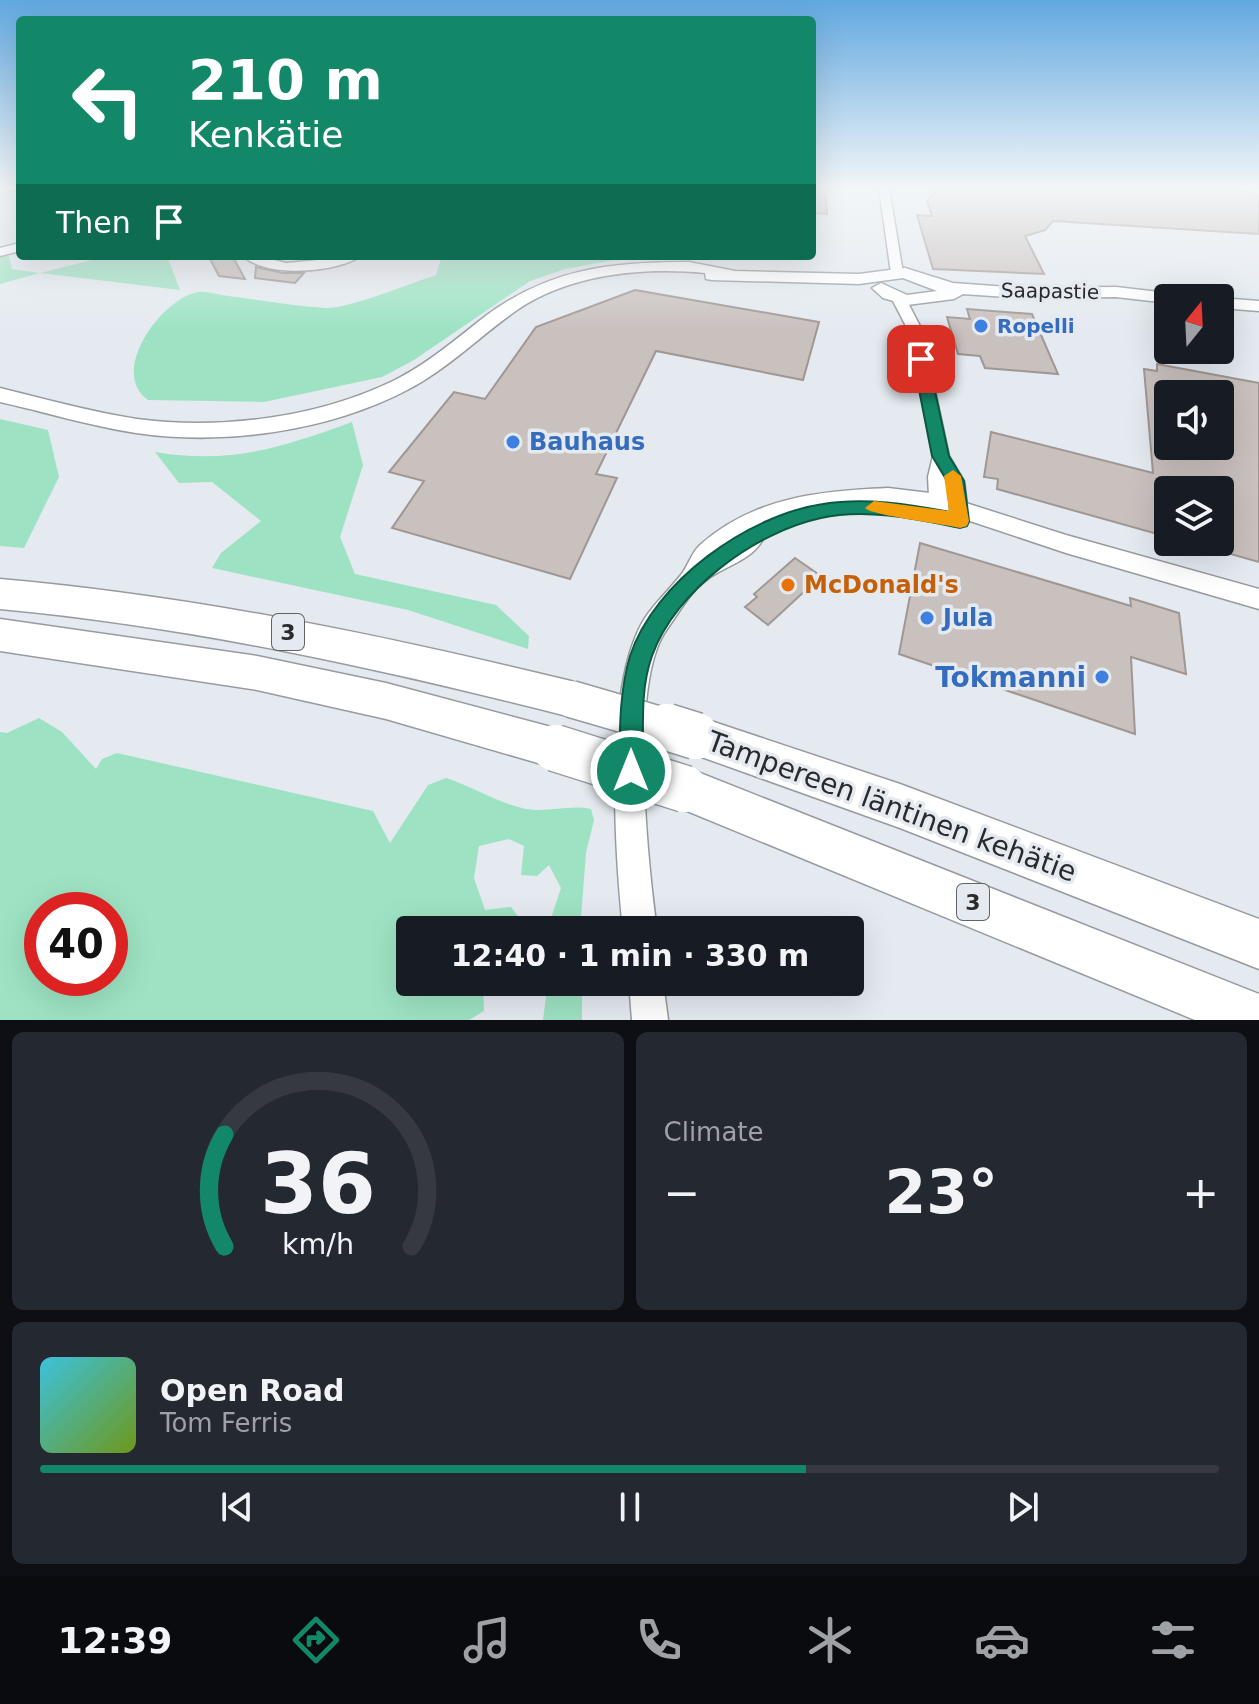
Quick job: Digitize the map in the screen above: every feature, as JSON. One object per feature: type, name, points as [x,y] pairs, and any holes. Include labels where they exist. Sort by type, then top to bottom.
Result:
[{"type":"highway","name":"Tampereen läntinen kehätie","points":[[0,594],[158,611],[292,633],[571,699],[696,736],[914,812],[1259,944]]},
{"type":"highway","name":"3","points":[[0,635],[257,673],[386,701],[555,748],[685,789],[1259,1020]]},
{"type":"main road","points":[[0,395],[155,428],[225,428],[297,418],[382,394],[419,376],[446,359],[517,303],[544,287],[593,272],[651,269],[715,275],[893,278],[920,295]]},
{"type":"main road","points":[[893,278],[920,295]]},
{"type":"main road","name":"Saapastie","points":[[920,295],[1154,299]]},
{"type":"main road","points":[[1234,304],[1259,306]]},
{"type":"street","points":[[893,236],[896,251],[893,278]]},
{"type":"street","points":[[255,260],[311,268],[340,260]]},
{"type":"street","points":[[920,295],[915,330],[941,456],[955,481],[949,511]]},
{"type":"street","points":[[639,916],[632,828],[633,691],[642,654],[654,626],[668,605],[696,574],[719,563],[765,531],[803,515],[870,508],[949,511],[1259,599]]},
{"type":"street","points":[[647,996],[650,1020]]},
{"type":"green space","points":[[8,252],[12,269],[40,273],[0,284],[0,254]]},
{"type":"green space","points":[[92,260],[169,260],[180,290],[40,273]]},
{"type":"green space","points":[[441,260],[614,260],[565,269],[530,281],[414,360],[382,377],[264,402],[148,400],[137,388],[134,372],[144,338],[169,307],[184,297],[205,292],[325,308],[364,300],[436,275]]},
{"type":"green space","points":[[0,419],[48,430],[59,477],[24,548],[0,546]]},
{"type":"green space","points":[[352,422],[363,465],[340,537],[355,574],[496,605],[529,636],[528,649],[408,610],[212,568],[221,553],[261,521],[212,482],[179,483],[155,452],[232,455],[279,446]]},
{"type":"green space","points":[[39,718],[62,732],[96,769],[102,759],[117,753],[373,811],[390,843],[428,785],[446,778],[522,808],[591,809],[594,820],[586,853],[581,916],[552,916],[561,888],[549,865],[537,876],[521,875],[524,846],[509,839],[479,846],[474,878],[485,910],[511,907],[518,916],[396,916],[396,996],[483,996],[484,1011],[469,1020],[0,1020],[0,732],[7,733]]},
{"type":"green space","points":[[546,996],[582,996],[582,1020],[543,1020]]},
{"type":"building","points":[[923,236],[1026,236],[1044,274],[933,269]]},
{"type":"building","points":[[211,260],[235,260],[245,279],[219,276]]},
{"type":"building","points":[[256,267],[283,273],[304,273],[295,283],[255,278]]},
{"type":"building","name":"Bauhaus","points":[[635,290],[819,322],[803,380],[656,351],[596,474],[617,478],[570,579],[392,528],[424,481],[389,472],[454,392],[485,399],[536,327]]},
{"type":"building","points":[[967,309],[1032,314],[1058,374],[985,368],[980,356],[958,354],[947,317],[970,319]]},
{"type":"building","points":[[1157,364],[1259,383],[1259,562],[1234,555],[1234,476],[1154,476],[1154,533],[997,489],[998,479],[984,477],[991,432],[1153,473],[1144,369],[1157,371]]},
{"type":"building","points":[[920,543],[1131,606],[1130,598],[1179,613],[1186,674],[1131,657],[1135,734],[899,654]]},
{"type":"building","name":"McDonald's","points":[[795,558],[821,576],[768,625],[745,607],[757,597],[754,594]]},
{"type":"slow traffic","points":[[874,508],[917,511],[960,521],[953,476]]},
{"type":"place","name":"Ropelli","points":[[981,326]]},
{"type":"place","name":"Bauhaus","points":[[513,442]]},
{"type":"place","name":"McDonald's","points":[[788,585]]},
{"type":"place","name":"Jula","points":[[927,618]]},
{"type":"place","name":"Tokmanni","points":[[1102,677]]},
{"type":"route","points":[[631,771],[633,691],[642,654],[654,626],[668,605],[696,574],[719,563],[746,542],[776,525],[823,510],[902,509],[960,521],[955,481],[941,456],[921,359]]}]
